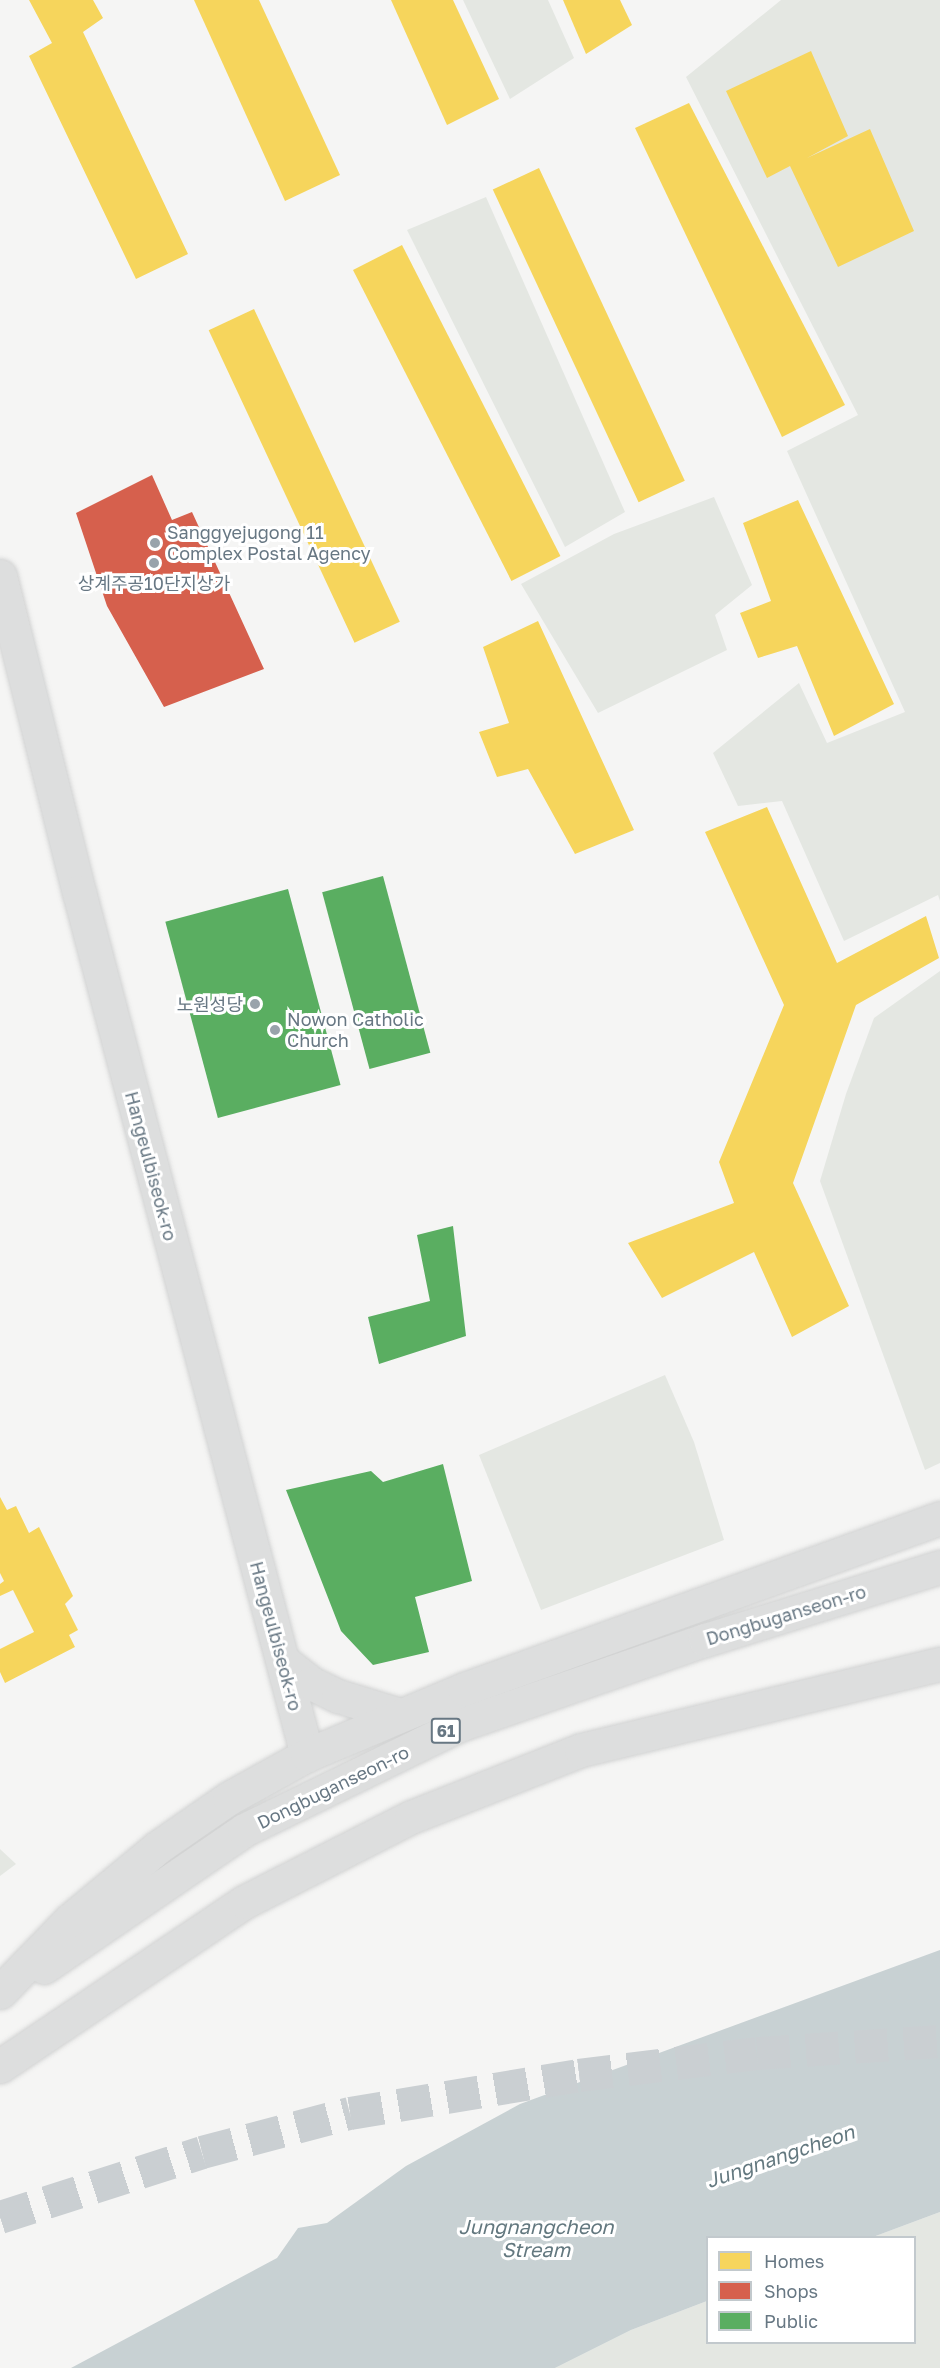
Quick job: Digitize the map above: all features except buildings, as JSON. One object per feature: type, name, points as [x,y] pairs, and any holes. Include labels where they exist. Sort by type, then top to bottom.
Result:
[{"type":"main road","name":"Hangeulbiseok-ro","points":[[0,576],[79,892],[307,1755]]},
{"type":"main road","points":[[0,1992],[70,1920],[158,1847],[229,1798],[307,1755],[464,1689],[940,1518]]},
{"type":"main road","name":"Dongbuganseon-ro","points":[[0,1998],[244,1830],[459,1725],[705,1640],[940,1567]]},
{"type":"main road","points":[[282,1661],[311,1683],[338,1696],[400,1716]]},
{"type":"main road","points":[[0,2066],[244,1902],[411,1817],[581,1750],[940,1664]]},
{"type":"shaded area","points":[[463,0],[548,0],[574,58],[510,99]]},
{"type":"shaded area","points":[[781,0],[940,0],[940,901],[938,895],[844,941],[782,801],[738,806],[713,753],[799,683],[827,743],[905,712],[787,451],[858,415],[686,77]]},
{"type":"shaded area","points":[[486,197],[625,512],[565,547],[407,230]]},
{"type":"shaded area","points":[[714,497],[752,585],[715,615],[727,650],[598,713],[521,584],[614,534]]},
{"type":"shaded area","points":[[940,971],[940,1463],[925,1470],[820,1181],[846,1094],[874,1018]]},
{"type":"shaded area","points":[[665,1375],[694,1442],[724,1540],[541,1610],[479,1455]]},
{"type":"shaded area","points":[[0,1849],[16,1864],[0,1876]]},
{"type":"shaded area","points":[[940,2212],[940,2368],[555,2368],[631,2330],[706,2301],[706,2344],[916,2344],[916,2236],[876,2236]]},
{"type":"water","name":"Jungnangcheon Stream","points":[[940,1950],[940,2212],[876,2236],[706,2236],[706,2301],[631,2330],[555,2368],[71,2368],[277,2258],[298,2228],[327,2223],[406,2166],[520,2104]]},
{"type":"tunnel","points":[[0,2217],[202,2152],[350,2113],[579,2075],[757,2053],[940,2041]]},
{"type":"place","name":"Sanggyejugong 11 Complex Postal Agency","points":[[155,543]]},
{"type":"place","name":"상계주공10단지상가","points":[[154,563]]},
{"type":"place","name":"노원성당","points":[[255,1004]]},
{"type":"place","name":"Nowon Catholic Church","points":[[275,1030]]},
{"type":"water label","name":"Jungnangcheon","points":[[780,2156]]}]
